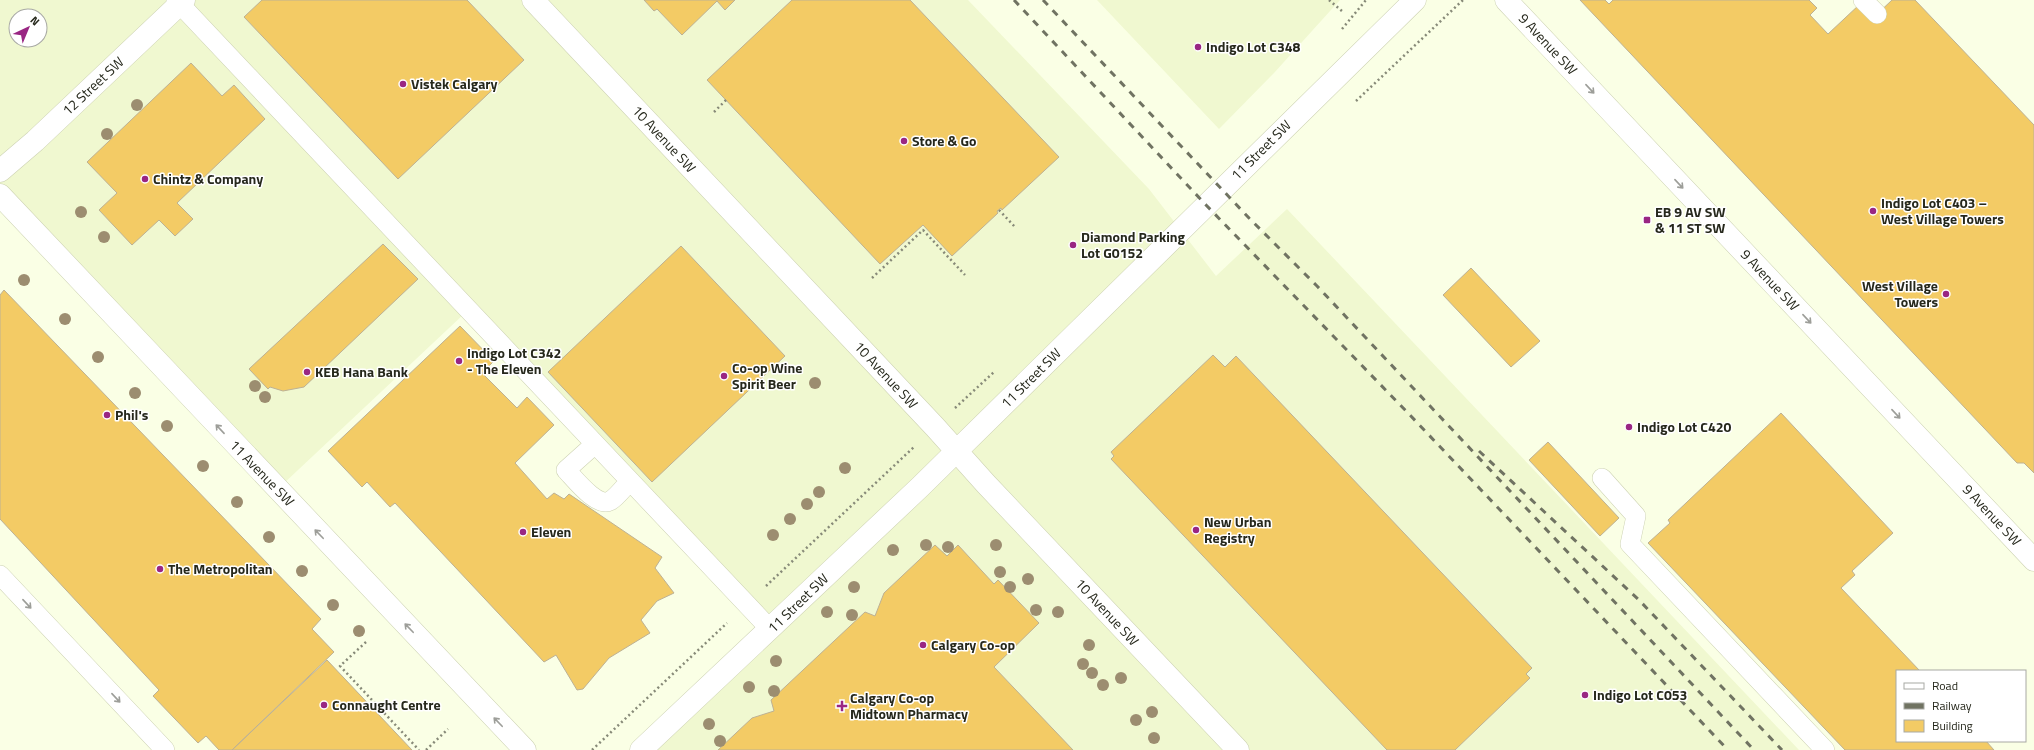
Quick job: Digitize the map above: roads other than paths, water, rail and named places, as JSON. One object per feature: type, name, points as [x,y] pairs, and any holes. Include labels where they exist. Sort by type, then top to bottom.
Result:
[{"type":"street","name":"10 Avenue SW","points":[[533,0],[957,450],[990,488],[1238,750]]},
{"type":"street","name":"11 Street SW","points":[[641,750],[957,450],[1414,0]]},
{"type":"street","name":"9 Avenue SW","points":[[1506,0],[2034,560]]},
{"type":"street","name":"12 Street SW","points":[[0,171],[35,141],[180,1]]},
{"type":"street","name":"11 Avenue SW","points":[[0,196],[525,750]]},
{"type":"lane","points":[[1863,0],[1877,14]]},
{"type":"lane","points":[[180,1],[770,629]]},
{"type":"lane","points":[[595,444],[566,470],[589,494],[604,502],[610,501],[630,481]]},
{"type":"lane","points":[[1602,478],[1636,516],[1630,544],[1825,750]]},
{"type":"lane","points":[[0,576],[165,750]]},
{"type":"railway","points":[[1014,0],[1206,205],[1408,413],[1728,750]]},
{"type":"railway","points":[[1043,0],[1249,218],[1317,286],[1754,750]]},
{"type":"railway","points":[[1479,451],[1639,600],[1782,750]]},
{"type":"place","name":"Indigo Lot C348","points":[[1198,47]]},
{"type":"place","name":"Vistek Calgary","points":[[403,84]]},
{"type":"place","name":"Store & Go","points":[[904,141]]},
{"type":"place","name":"Chintz & Company","points":[[145,179]]},
{"type":"place","name":"Indigo Lot C403 – West Village Towers","points":[[1873,211]]},
{"type":"place","name":"EB 9 AV SW & 11 ST SW","points":[[1647,220]]},
{"type":"place","name":"Diamond Parking Lot G0152","points":[[1073,245]]},
{"type":"place","name":"West Village Towers","points":[[1946,294]]},
{"type":"place","name":"Indigo Lot C342 - The Eleven","points":[[459,361]]},
{"type":"place","name":"KEB Hana Bank","points":[[307,372]]},
{"type":"place","name":"Co-op Wine Spirit Beer","points":[[724,376]]},
{"type":"place","name":"Phil's","points":[[107,415]]},
{"type":"place","name":"Indigo Lot C420","points":[[1629,427]]},
{"type":"place","name":"New Urban Registry","points":[[1196,530]]},
{"type":"place","name":"Eleven","points":[[523,532]]},
{"type":"place","name":"The Metropolitan","points":[[160,569]]},
{"type":"place","name":"Calgary Co-op","points":[[923,645]]},
{"type":"place","name":"Indigo Lot C053","points":[[1585,695]]},
{"type":"place","name":"Connaught Centre","points":[[324,705]]},
{"type":"place","name":"Calgary Co-op Midtown Pharmacy","points":[[842,706]]}]
